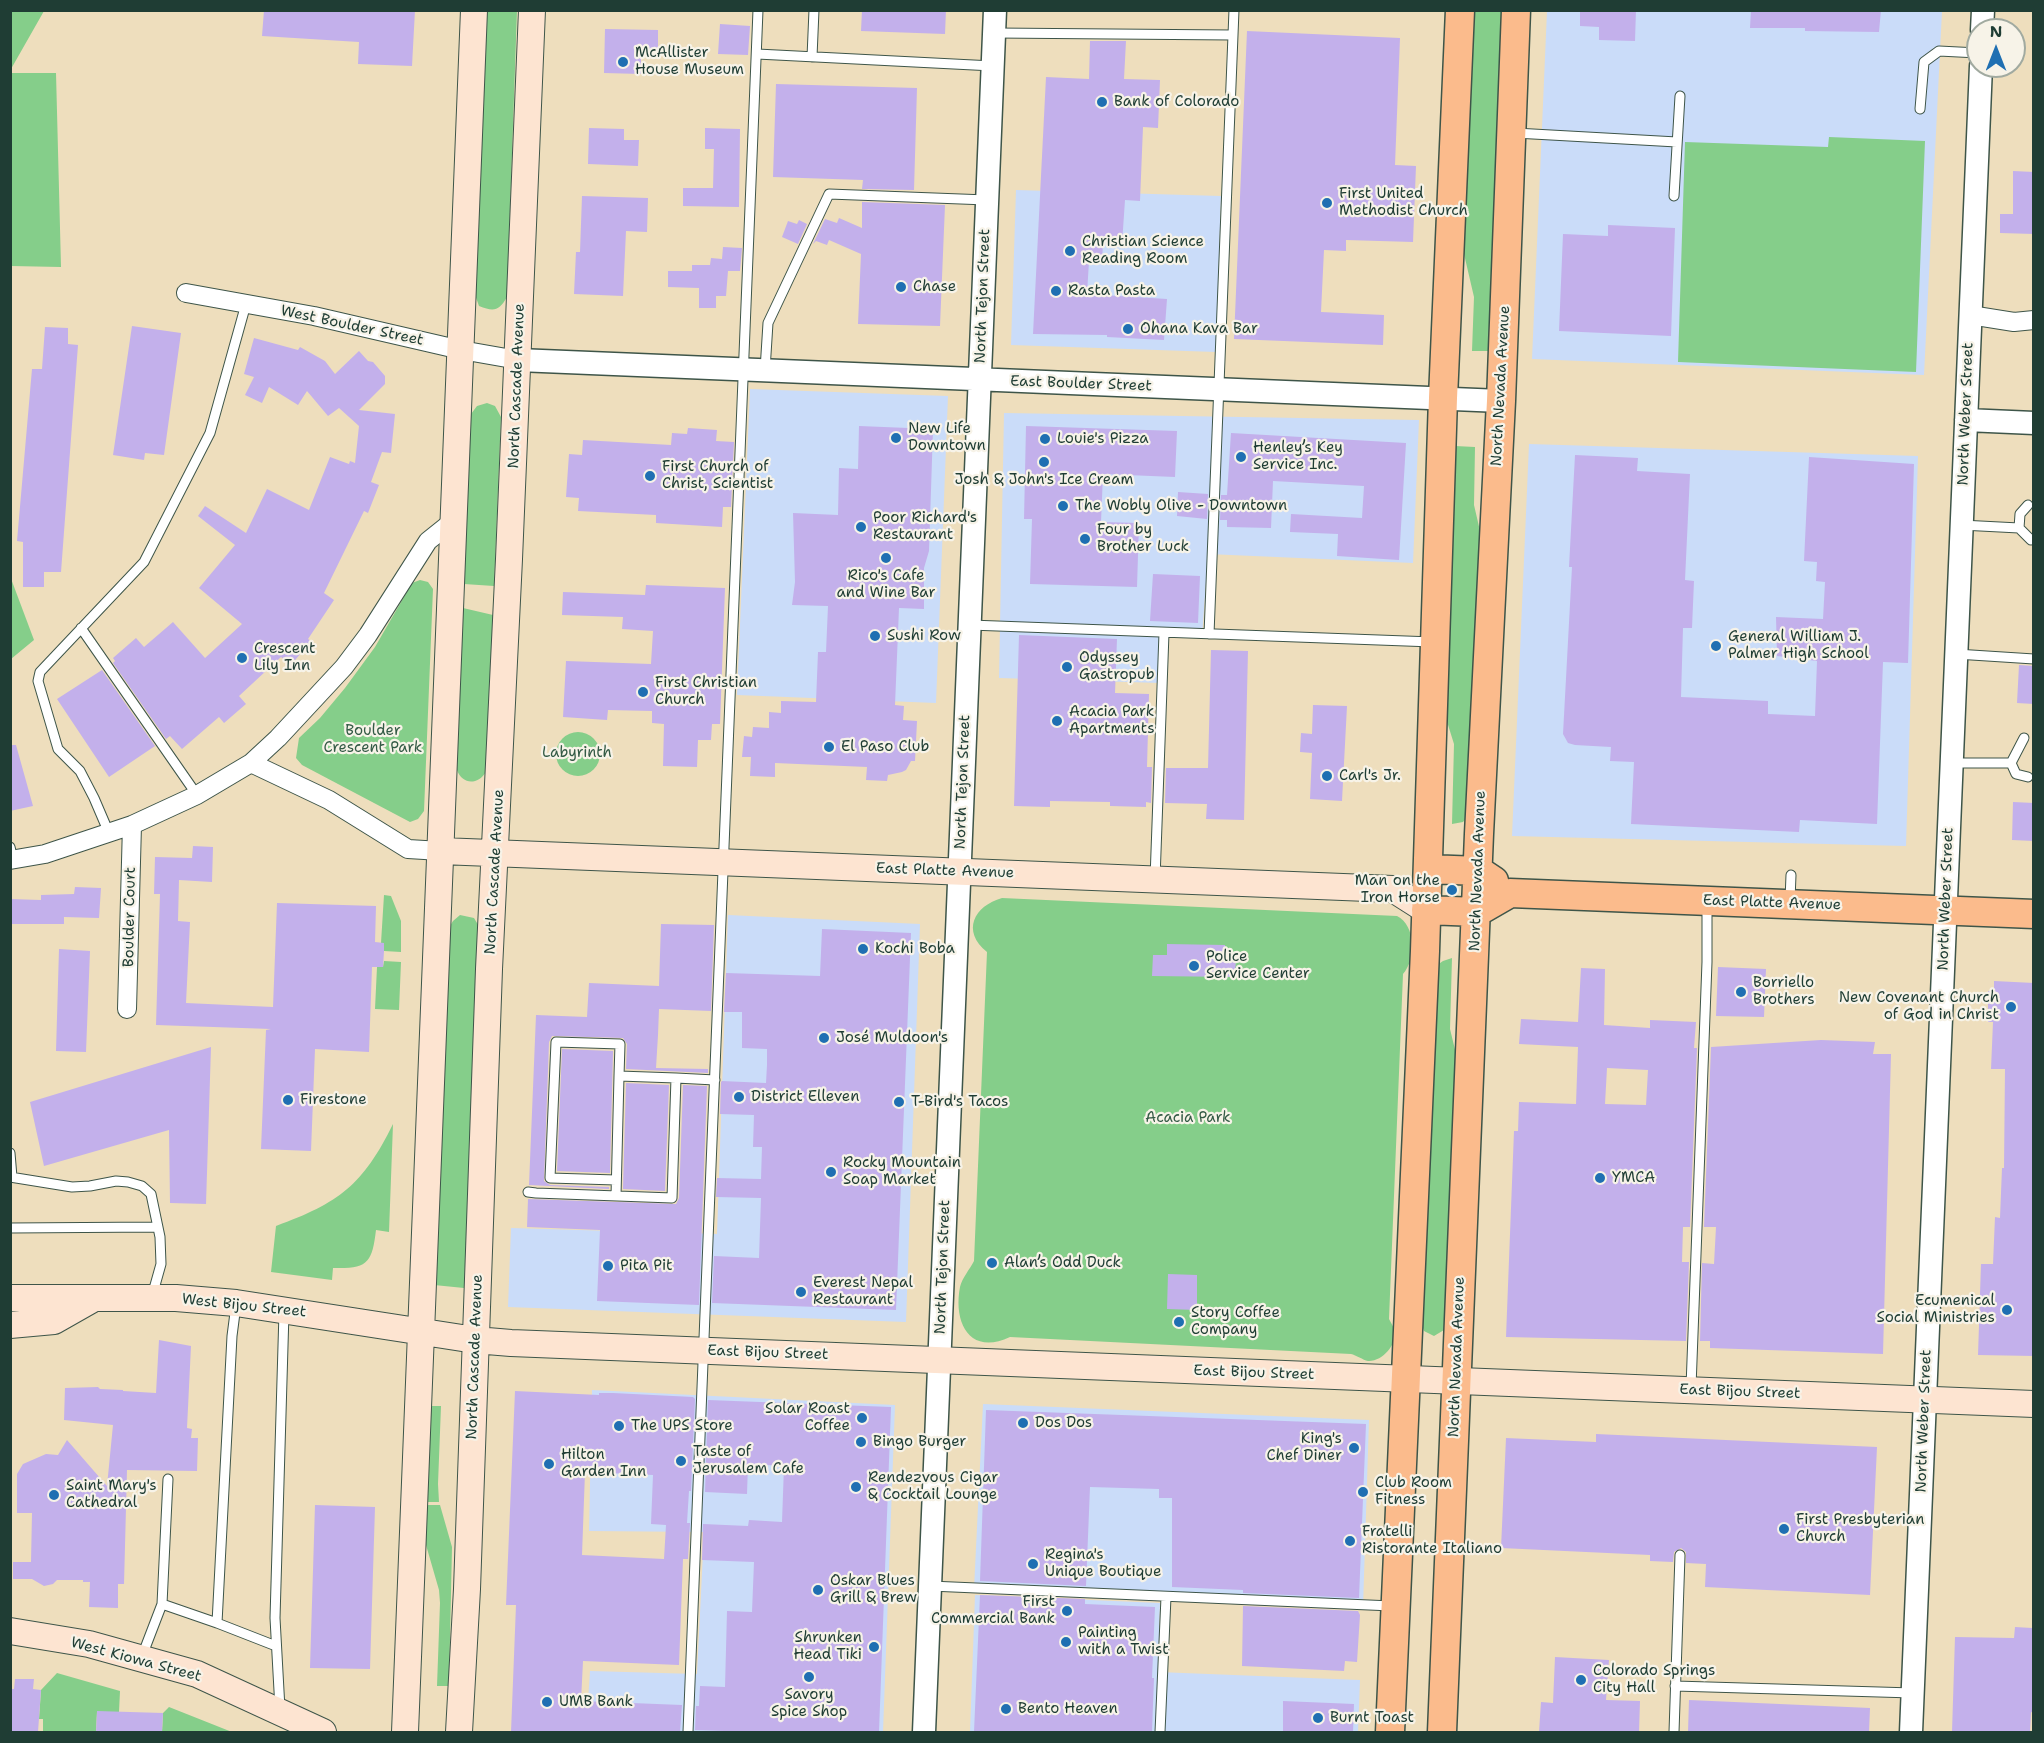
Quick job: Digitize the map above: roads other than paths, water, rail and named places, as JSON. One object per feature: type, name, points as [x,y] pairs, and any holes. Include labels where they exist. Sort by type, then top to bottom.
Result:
[{"type":"main road","points":[[405,1732],[474,10]]},
{"type":"main road","name":"North Cascade Avenue","points":[[459,1732],[467,1589],[489,979],[532,10]]},
{"type":"main road","points":[[1390,1732],[1428,869],[1443,398],[1460,10]]},
{"type":"main road","name":"North Nevada Avenue","points":[[1442,1732],[1516,10]]},
{"type":"main road","name":"East Platte Avenue","points":[[441,851],[1394,890],[1426,910],[1477,912]]},
{"type":"main road","points":[[1394,890],[1428,869],[1479,871],[1510,893],[1477,912]]},
{"type":"main road","name":"East Platte Avenue","points":[[1510,893],[2034,914]]},
{"type":"main road","name":"West Bijou Street","points":[[10,1298],[176,1298],[236,1303],[475,1340]]},
{"type":"main road","points":[[10,1325],[54,1321],[91,1299]]},
{"type":"main road","name":"East Bijou Street","points":[[475,1340],[2034,1404]]},
{"type":"main road","name":"West Kiowa Street","points":[[10,1632],[88,1644],[197,1674],[323,1732]]},
{"type":"street","name":"North Tejon Street","points":[[924,1732],[995,10]]},
{"type":"street","name":"North Weber Street","points":[[1911,1732],[1980,78]]},
{"type":"street","name":"West Boulder Street","points":[[186,293],[314,316],[461,350],[518,360]]},
{"type":"street","points":[[1970,315],[2014,322],[2034,320]]},
{"type":"street","name":"East Boulder Street","points":[[518,360],[1501,400]]},
{"type":"street","points":[[1966,420],[2034,423]]},
{"type":"street","points":[[11,856],[45,854],[132,825],[197,795],[251,763],[299,717],[344,667],[368,635],[428,541],[453,521]]},
{"type":"street","points":[[251,763],[329,800],[408,849],[441,851]]},
{"type":"street","name":"Boulder Court","points":[[127,1009],[132,825]]},
{"type":"lane","points":[[688,1732],[724,862],[754,370],[758,10]]},
{"type":"lane","points":[[812,57],[814,10]]},
{"type":"lane","points":[[1209,634],[1234,10]]},
{"type":"lane","points":[[995,33],[1232,35]]},
{"type":"lane","points":[[1920,109],[1924,62],[1939,51],[1966,52]]},
{"type":"lane","points":[[756,54],[993,66]]},
{"type":"lane","points":[[1674,196],[1680,96]]},
{"type":"lane","points":[[1512,133],[1677,142]]},
{"type":"lane","points":[[754,370],[768,323],[829,194],[987,200]]},
{"type":"lane","points":[[108,833],[80,771],[58,749],[38,681],[40,672],[144,562],[210,433],[246,304]]},
{"type":"lane","points":[[2019,528],[2020,514],[2028,505]]},
{"type":"lane","points":[[1961,525],[2019,528],[2031,540]]},
{"type":"lane","points":[[970,625],[1435,642]]},
{"type":"lane","points":[[81,628],[197,795]]},
{"type":"lane","points":[[1155,880],[1164,633]]},
{"type":"lane","points":[[1956,654],[2034,659]]},
{"type":"lane","points":[[2011,763],[2024,738]]},
{"type":"lane","points":[[1952,763],[2011,763]]},
{"type":"lane","points":[[2011,763],[2016,774],[2028,777]]},
{"type":"lane","points":[[1790,904],[1791,875]]},
{"type":"lane","points":[[1691,1390],[1707,962],[1707,901]]},
{"type":"lane","points":[[616,1180],[550,1178],[556,1042],[620,1044],[616,1196]]},
{"type":"lane","points":[[619,1076],[715,1080]]},
{"type":"lane","points":[[528,1192],[672,1198],[676,1078]]},
{"type":"lane","points":[[10,1153],[11,1177],[72,1187],[116,1181],[128,1182],[142,1186],[151,1194],[158,1227],[160,1264],[151,1299]]},
{"type":"lane","points":[[10,1228],[158,1227]]},
{"type":"lane","points":[[217,1623],[236,1303]]},
{"type":"lane","points":[[280,1712],[275,1618],[284,1310]]},
{"type":"lane","points":[[141,1659],[162,1604],[168,1479]]},
{"type":"lane","points":[[1674,1732],[1680,1555]]},
{"type":"lane","points":[[930,1586],[1395,1606]]},
{"type":"lane","points":[[1160,1732],[1166,1597]]},
{"type":"lane","points":[[162,1604],[276,1646]]},
{"type":"lane","points":[[1675,1686],[1913,1693]]},
{"type":"place","name":"McAllister House Museum","points":[[623,62]]},
{"type":"place","name":"Bank of Colorado","points":[[1102,102]]},
{"type":"place","name":"First United Methodist Church","points":[[1327,203]]},
{"type":"place","name":"Christian Science Reading Room","points":[[1070,251]]},
{"type":"place","name":"Chase","points":[[901,287]]},
{"type":"place","name":"Rasta Pasta","points":[[1056,291]]},
{"type":"place","name":"Ohana Kava Bar","points":[[1128,329]]},
{"type":"place","name":"New Life Downtown","points":[[896,438]]},
{"type":"place","name":"Louie's Pizza","points":[[1045,439]]},
{"type":"place","name":"Henley’s Key Service Inc.","points":[[1241,457]]},
{"type":"place","name":"Josh & John's Ice Cream","points":[[1044,462]]},
{"type":"place","name":"First Church of Christ, Scientist","points":[[650,476]]},
{"type":"place","name":"The Wobly Olive - Downtown","points":[[1063,506]]},
{"type":"place","name":"Poor Richard's Restaurant","points":[[861,527]]},
{"type":"place","name":"Four by Brother Luck","points":[[1085,539]]},
{"type":"place","name":"Rico's Cafe and Wine Bar","points":[[886,558]]},
{"type":"place","name":"Sushi Row","points":[[875,636]]},
{"type":"place","name":"General William J. Palmer High School","points":[[1716,646]]},
{"type":"place","name":"Crescent Lily Inn","points":[[242,658]]},
{"type":"place","name":"Odyssey Gastropub","points":[[1067,667]]},
{"type":"place","name":"First Christian Church","points":[[643,692]]},
{"type":"place","name":"Acacia Park Apartments","points":[[1057,721]]},
{"type":"place","name":"El Paso Club","points":[[829,747]]},
{"type":"place","name":"Carl's Jr.","points":[[1327,776]]},
{"type":"place","name":"Man on the Iron Horse","points":[[1452,890]]},
{"type":"place","name":"Kochi Boba","points":[[863,949]]},
{"type":"place","name":"Police Service Center","points":[[1194,966]]},
{"type":"place","name":"Borriello Brothers","points":[[1741,992]]},
{"type":"place","name":"New Covenant Church of God in Christ","points":[[2011,1007]]},
{"type":"place","name":"José Muldoon's","points":[[824,1038]]},
{"type":"place","name":"District Elleven","points":[[739,1097]]},
{"type":"place","name":"Firestone","points":[[288,1100]]},
{"type":"place","name":"T-Bird's Tacos","points":[[899,1102]]},
{"type":"place","name":"Rocky Mountain Soap Market","points":[[831,1172]]},
{"type":"place","name":"YMCA","points":[[1600,1178]]},
{"type":"place","name":"Alan’s Odd Duck","points":[[992,1263]]},
{"type":"place","name":"Pita Pit","points":[[608,1266]]},
{"type":"place","name":"Everest Nepal Restaurant","points":[[801,1292]]},
{"type":"place","name":"Ecumenical Social Ministries","points":[[2007,1310]]},
{"type":"place","name":"Story Coffee Company","points":[[1179,1322]]},
{"type":"place","name":"Solar Roast Coffee","points":[[862,1418]]},
{"type":"place","name":"Dos Dos","points":[[1023,1423]]},
{"type":"place","name":"The UPS Store","points":[[619,1426]]},
{"type":"place","name":"Bingo Burger","points":[[861,1442]]},
{"type":"place","name":"King's Chef Diner","points":[[1354,1448]]},
{"type":"place","name":"Taste of Jerusalem Cafe","points":[[681,1461]]},
{"type":"place","name":"Hilton Garden Inn","points":[[549,1464]]},
{"type":"place","name":"Rendezvous Cigar & Cocktail Lounge","points":[[856,1487]]},
{"type":"place","name":"Club Room Fitness","points":[[1363,1492]]},
{"type":"place","name":"Saint Mary's Cathedral","points":[[54,1495]]},
{"type":"place","name":"First Presbyterian Church","points":[[1784,1529]]},
{"type":"place","name":"Fratelli Ristorante Italiano","points":[[1350,1541]]},
{"type":"place","name":"Regina's Unique Boutique","points":[[1033,1564]]},
{"type":"place","name":"Oskar Blues Grill & Brew","points":[[818,1590]]},
{"type":"place","name":"First Commercial Bank","points":[[1067,1611]]},
{"type":"place","name":"Painting with a Twist","points":[[1066,1642]]},
{"type":"place","name":"Shrunken Head Tiki","points":[[874,1647]]},
{"type":"place","name":"Savory Spice Shop","points":[[809,1677]]},
{"type":"place","name":"Colorado Springs City Hall","points":[[1581,1680]]},
{"type":"place","name":"UMB Bank","points":[[547,1702]]},
{"type":"place","name":"Bento Heaven","points":[[1006,1709]]},
{"type":"place","name":"Burnt Toast","points":[[1318,1718]]},
{"type":"park label","name":"Boulder Crescent Park","points":[[373,740]]},
{"type":"park label","name":"Labyrinth","points":[[577,753]]},
{"type":"park label","name":"Acacia Park","points":[[1188,1118]]}]
